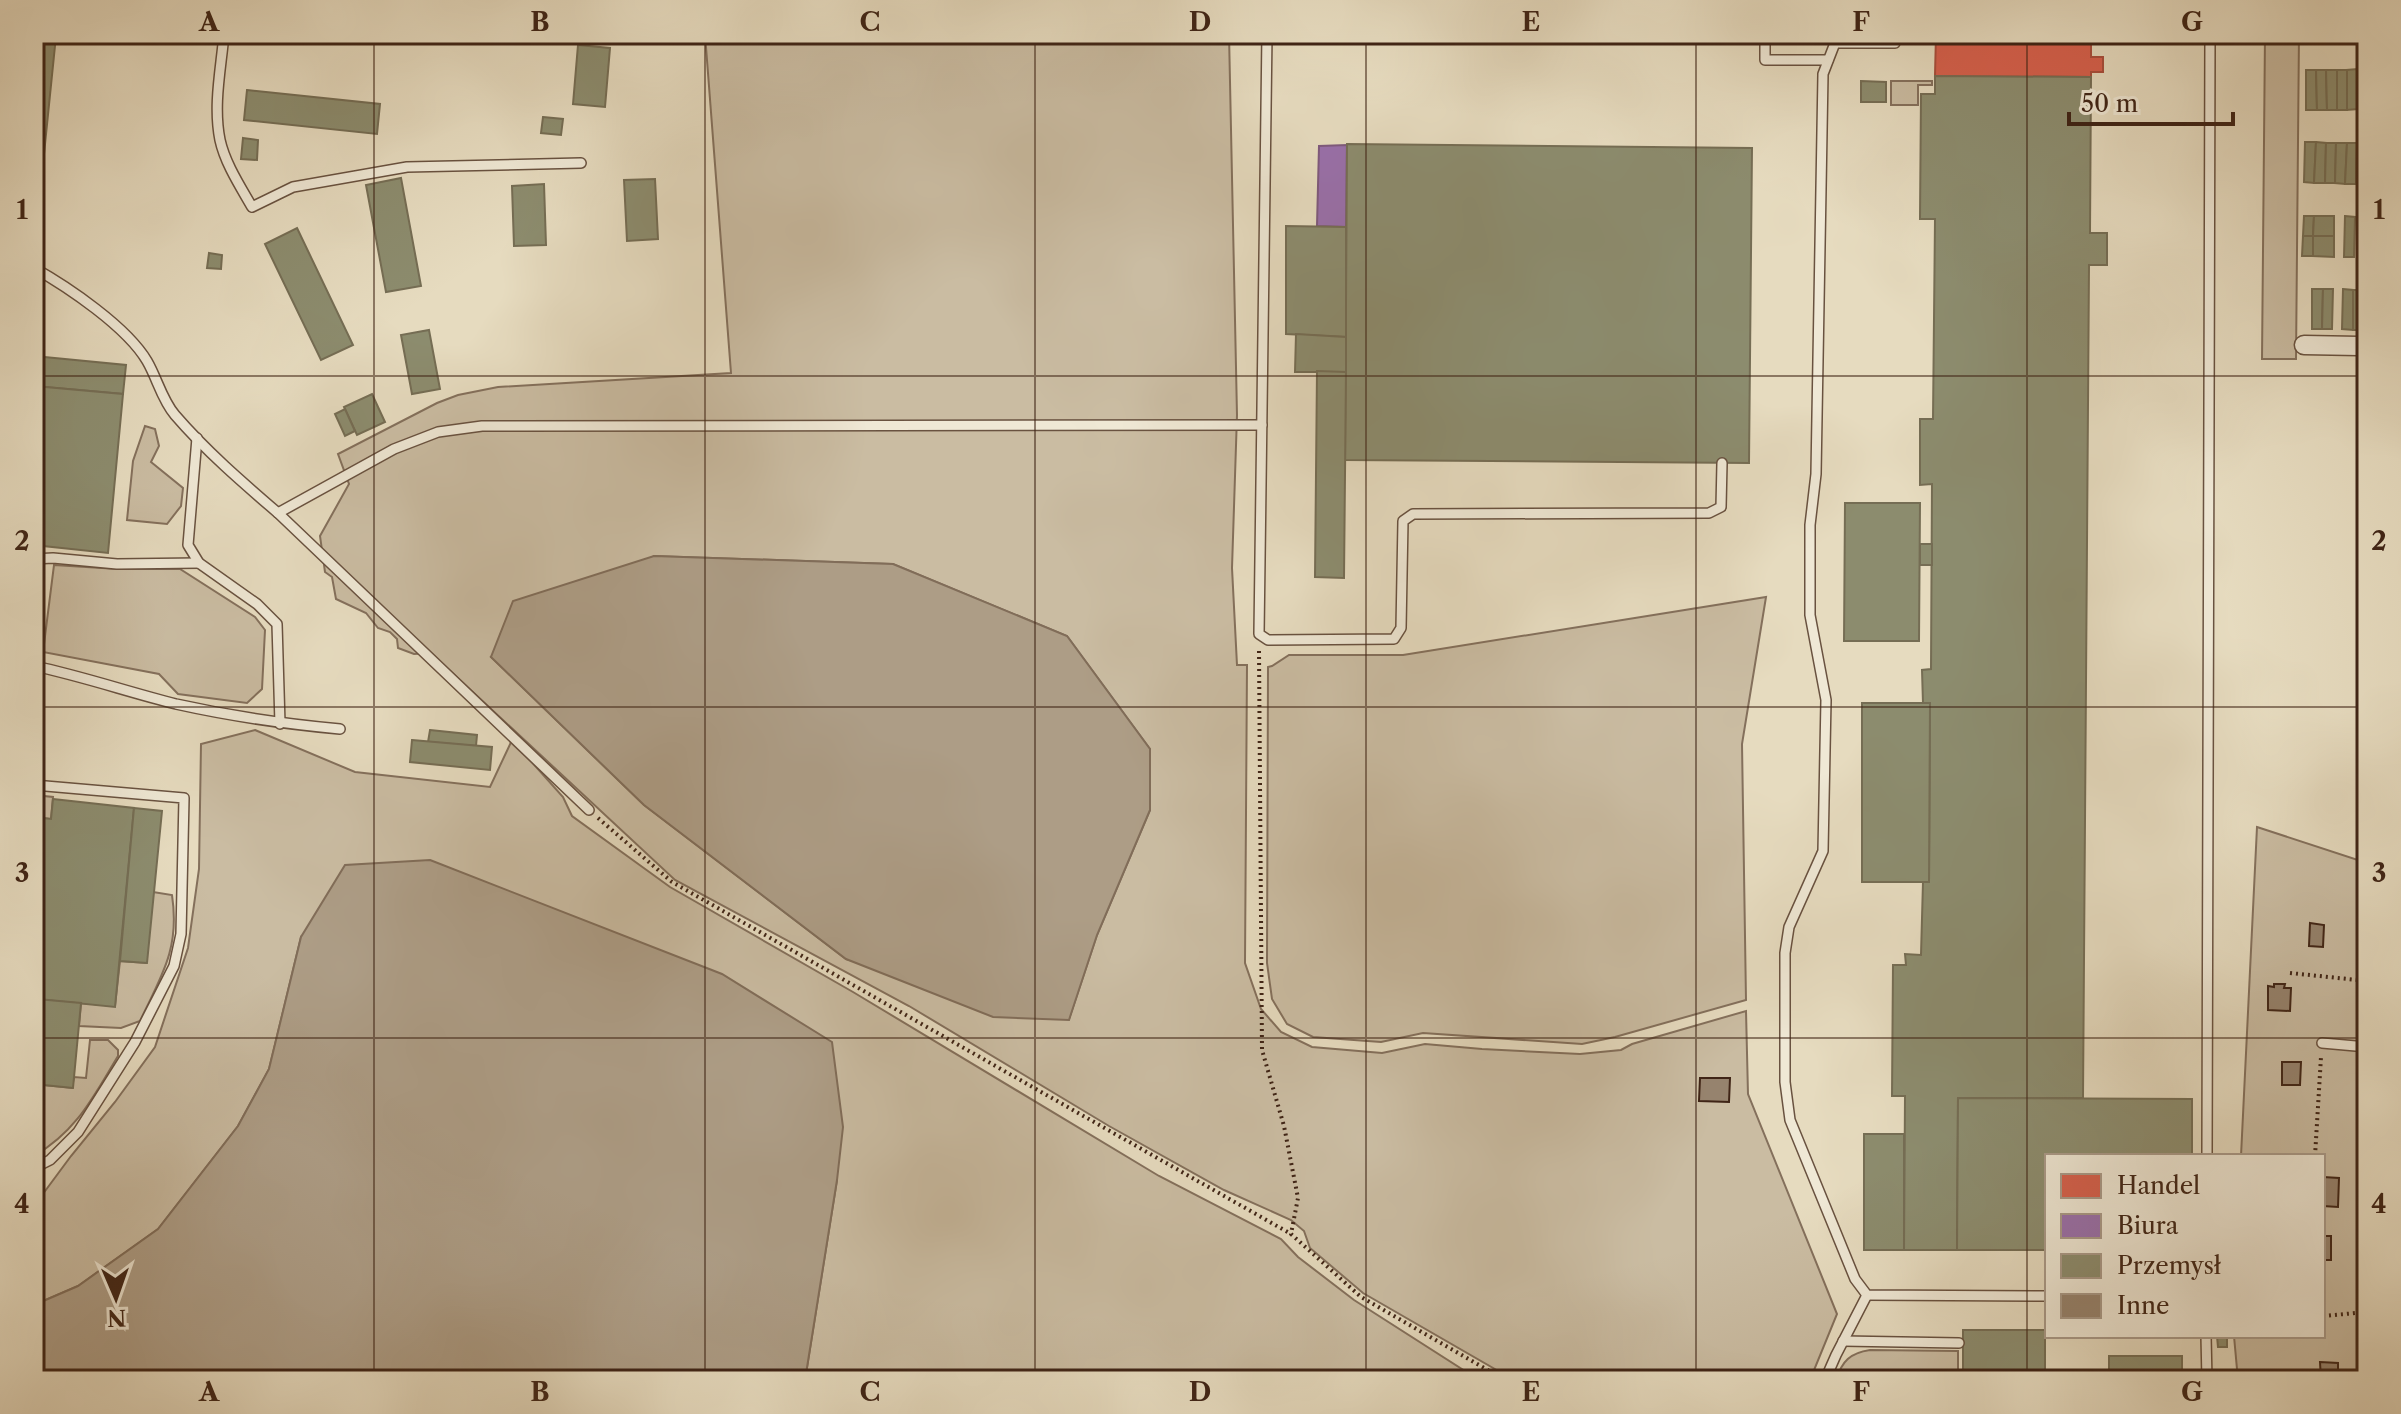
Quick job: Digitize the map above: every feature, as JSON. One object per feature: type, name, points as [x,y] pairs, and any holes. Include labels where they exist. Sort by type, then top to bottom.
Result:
[{"type":"street","points":[[2304,345],[2367,344]]},
{"type":"lane","points":[[224,34],[217,107],[220,141],[252,207],[293,187],[407,167],[581,163]]},
{"type":"lane","points":[[1267,34],[1259,634],[1268,640],[1394,639],[1401,628],[1403,521],[1413,514],[1709,513],[1721,507],[1722,463]]},
{"type":"lane","points":[[1765,34],[1765,60],[1828,60]]},
{"type":"lane","points":[[1867,1295],[1855,1279],[1790,1120],[1785,1082],[1785,953],[1789,927],[1823,851],[1826,700],[1810,615],[1810,525],[1816,474],[1823,74],[1835,39],[1895,43],[1895,34]]},
{"type":"lane","points":[[2207,1154],[2210,34]]},
{"type":"lane","points":[[34,268],[63,284],[116,326],[146,358],[173,413],[197,438],[589,810]]},
{"type":"lane","points":[[278,513],[394,449],[438,432],[482,426],[1262,425]]},
{"type":"lane","points":[[197,438],[188,545],[199,563],[257,604],[277,624],[280,724]]},
{"type":"lane","points":[[34,559],[117,564],[199,563]]},
{"type":"lane","points":[[34,607],[34,615]]},
{"type":"lane","points":[[34,666],[177,704],[280,724],[340,729]]},
{"type":"lane","points":[[34,785],[184,798],[181,934],[174,966],[135,1042],[78,1132],[50,1160],[34,1168]]},
{"type":"lane","points":[[2322,1043],[2367,1047]]},
{"type":"lane","points":[[1867,1295],[2045,1296]]},
{"type":"lane","points":[[1825,1380],[1867,1295]]},
{"type":"lane","points":[[2206,1338],[2207,1380]]},
{"type":"lane","points":[[1843,1341],[1959,1343]]},
{"type":"path","points":[[1259,634],[1262,1050],[1284,1126],[1298,1198],[1291,1234]]},
{"type":"path","points":[[589,810],[672,882],[1291,1234],[1361,1297],[1505,1380]]},
{"type":"path","points":[[2290,973],[2367,981]]},
{"type":"path","points":[[2315,1154],[2322,1043]]},
{"type":"path","points":[[2325,1316],[2367,1312]]},
{"type":"shaded area","points":[[705,34],[1229,34],[1237,415],[1232,568],[1237,665],[1247,665],[1245,963],[1261,1009],[1281,1032],[1312,1047],[1382,1053],[1425,1044],[1580,1054],[1621,1050],[1632,1044],[1746,1011],[1748,1094],[1837,1314],[1810,1380],[1514,1380],[1363,1293],[1310,1248],[1304,1231],[1291,1220],[1224,1190],[1109,1126],[909,1006],[675,880],[431,653],[414,654],[398,648],[397,639],[390,632],[378,628],[366,613],[336,599],[332,577],[325,572],[320,536],[349,484],[338,454],[458,395],[498,387],[731,373]],"holes":[[[654,556],[893,564],[1067,636],[1150,749],[1150,810],[1097,935],[1069,1019],[846,959],[644,805],[491,657]]]},
{"type":"shaded area","points":[[2265,34],[2299,34],[2296,359],[2262,359]]},
{"type":"shaded area","points":[[1891,81],[1932,81],[1932,85],[1918,85],[1918,105],[1891,105]]},
{"type":"shaded area","points":[[145,426],[155,429],[159,446],[151,462],[183,488],[181,506],[167,524],[127,520],[133,461]]},
{"type":"shaded area","points":[[654,556],[893,564],[1067,636],[1150,749],[1150,810],[1097,935],[1069,1020],[993,1017],[846,959],[644,805],[491,657],[513,601]]},
{"type":"shaded area","points":[[54,565],[180,569],[255,617],[265,630],[262,689],[247,703],[178,694],[159,674],[43,652]]},
{"type":"shaded area","points":[[1766,597],[1742,744],[1746,1000],[1582,1044],[1423,1033],[1381,1042],[1313,1037],[1287,1024],[1272,999],[1267,963],[1268,667],[1289,655],[1403,655]]},
{"type":"shaded area","points":[[255,730],[355,772],[490,787],[512,740],[563,797],[572,816],[670,887],[853,992],[1159,1176],[1281,1239],[1298,1257],[1354,1300],[1479,1380],[805,1380],[837,1180],[301,937],[269,1069],[238,1126],[158,1229],[78,1286],[34,1305],[34,1206],[155,1047],[188,948],[199,869],[201,744]]},
{"type":"shaded area","points":[[34,795],[53,797],[51,819],[34,817]]},
{"type":"shaded area","points":[[2257,827],[2367,863],[2367,1380],[2238,1380],[2234,1338],[2325,1338],[2325,1154],[2241,1154]]},
{"type":"shaded area","points":[[430,860],[722,974],[832,1042],[843,1127],[805,1380],[38,1380],[46,1372],[39,1362],[34,1364],[34,1305],[78,1286],[158,1229],[238,1126],[269,1069],[301,937],[345,865]]},
{"type":"shaded area","points":[[153,892],[172,895],[173,931],[167,961],[140,1021],[121,1028],[79,1026],[81,1003],[115,1006],[120,961],[146,963]]},
{"type":"shaded area","points":[[90,1040],[108,1040],[118,1050],[118,1056],[73,1124],[34,1156],[34,1084],[72,1088],[74,1077],[86,1078]]},
{"type":"shaded area","points":[[1870,1350],[1958,1351],[1958,1380],[1836,1380],[1848,1359]]},
{"type":"building: Handel","points":[[1936,34],[2091,34],[2091,57],[2103,57],[2103,72],[2091,72],[2091,77],[1935,76]]},
{"type":"building: Biura","points":[[1347,145],[1346,227],[1317,226],[1319,146]]},
{"type":"building: Przemysł","points":[[34,34],[56,36],[44,154],[34,153]]},
{"type":"building: Przemysł","points":[[578,45],[610,48],[605,107],[573,104]]},
{"type":"building: Przemysł","points":[[2357,69],[2367,69],[2367,109],[2358,109]]},
{"type":"building: Przemysł","points":[[2357,69],[2358,109],[2347,110],[2347,70]]},
{"type":"building: Przemysł","points":[[2306,70],[2316,70],[2317,110],[2306,110]]},
{"type":"building: Przemysł","points":[[2316,70],[2326,70],[2327,110],[2317,110]]},
{"type":"building: Przemysł","points":[[2326,70],[2337,70],[2337,110],[2327,110]]},
{"type":"building: Przemysł","points":[[2337,70],[2347,70],[2347,110],[2337,110]]},
{"type":"building: Przemysł","points":[[1935,76],[2091,77],[2090,233],[2107,233],[2107,265],[2089,265],[2083,1098],[1958,1098],[1957,1250],[1904,1250],[1905,1096],[1892,1096],[1893,965],[1906,965],[1905,954],[1921,955],[1923,882],[1929,882],[1930,703],[1923,703],[1922,670],[1931,669],[1932,484],[1920,485],[1920,419],[1933,419],[1935,219],[1920,219],[1921,94],[1935,94]]},
{"type":"building: Przemysł","points":[[1861,81],[1886,82],[1886,102],[1861,102]]},
{"type":"building: Przemysł","points":[[247,90],[380,104],[377,134],[244,120]]},
{"type":"building: Przemysł","points":[[543,117],[563,119],[561,135],[541,133]]},
{"type":"building: Przemysł","points":[[243,138],[258,140],[257,160],[241,159]]},
{"type":"building: Przemysł","points":[[2305,142],[2316,142],[2314,183],[2304,182]]},
{"type":"building: Przemysł","points":[[2316,142],[2326,143],[2325,183],[2314,183]]},
{"type":"building: Przemysł","points":[[2326,143],[2336,143],[2335,183],[2325,183]]},
{"type":"building: Przemysł","points":[[2336,143],[2347,143],[2345,184],[2335,183]]},
{"type":"building: Przemysł","points":[[2347,143],[2357,143],[2356,184],[2345,184]]},
{"type":"building: Przemysł","points":[[2357,143],[2367,144],[2366,184],[2356,184]]},
{"type":"building: Przemysł","points":[[1347,144],[1752,148],[1749,463],[1345,460]]},
{"type":"building: Przemysł","points":[[401,178],[421,286],[386,292],[366,185]]},
{"type":"building: Przemysł","points":[[655,179],[658,239],[627,241],[624,180]]},
{"type":"building: Przemysł","points":[[544,184],[546,245],[514,246],[512,186]]},
{"type":"building: Przemysł","points":[[2304,216],[2314,216],[2313,236],[2303,236]]},
{"type":"building: Przemysł","points":[[2314,216],[2334,216],[2334,236],[2313,236]]},
{"type":"building: Przemysł","points":[[2345,216],[2355,217],[2354,257],[2344,257]]},
{"type":"building: Przemysł","points":[[1286,226],[1346,227],[1346,337],[1286,334]]},
{"type":"building: Przemysł","points":[[297,228],[353,345],[321,360],[265,244]]},
{"type":"building: Przemysł","points":[[2303,236],[2313,236],[2313,256],[2302,256]]},
{"type":"building: Przemysł","points":[[2313,236],[2334,236],[2334,257],[2313,256]]},
{"type":"building: Przemysł","points":[[209,253],[222,255],[221,269],[207,268]]},
{"type":"building: Przemysł","points":[[2312,289],[2323,289],[2322,329],[2312,329]]},
{"type":"building: Przemysł","points":[[2323,289],[2333,289],[2332,329],[2322,329]]},
{"type":"building: Przemysł","points":[[2343,289],[2353,290],[2353,330],[2342,329]]},
{"type":"building: Przemysł","points":[[2353,290],[2364,290],[2362,330],[2353,330]]},
{"type":"building: Przemysł","points":[[429,330],[440,389],[412,394],[401,335]]},
{"type":"building: Przemysł","points":[[1296,334],[1346,337],[1346,372],[1295,372]]},
{"type":"building: Przemysł","points":[[34,356],[126,365],[123,394],[34,386]]},
{"type":"building: Przemysł","points":[[1317,371],[1346,372],[1344,578],[1315,577]]},
{"type":"building: Przemysł","points":[[34,386],[123,394],[108,553],[34,545]]},
{"type":"building: Przemysł","points":[[372,394],[385,422],[357,435],[344,407]]},
{"type":"building: Przemysł","points":[[345,409],[355,431],[345,436],[335,414]]},
{"type":"building: Przemysł","points":[[1845,503],[1920,503],[1919,641],[1844,641]]},
{"type":"building: Przemysł","points":[[1920,544],[1932,544],[1932,565],[1920,565]]},
{"type":"building: Przemysł","points":[[1862,703],[1930,703],[1929,882],[1862,882]]},
{"type":"building: Przemysł","points":[[430,730],[477,735],[476,746],[428,742]]},
{"type":"building: Przemysł","points":[[412,740],[492,747],[490,770],[410,762]]},
{"type":"building: Przemysł","points":[[53,799],[134,808],[115,1007],[37,999],[34,1028],[34,817],[51,819]]},
{"type":"building: Przemysł","points":[[134,808],[162,811],[147,963],[120,961]]},
{"type":"building: Przemysł","points":[[37,999],[81,1003],[73,1088],[34,1084]]},
{"type":"building: Przemysł","points":[[1958,1098],[2192,1099],[2192,1154],[2045,1154],[2045,1250],[1957,1250]]},
{"type":"building: Przemysł","points":[[1864,1134],[1904,1134],[1904,1250],[1864,1250]]},
{"type":"building: Przemysł","points":[[1963,1330],[2045,1330],[2045,1380],[1963,1380]]},
{"type":"building: Przemysł","points":[[2217,1338],[2227,1338],[2227,1347],[2218,1347]]},
{"type":"building: Przemysł","points":[[2109,1356],[2182,1356],[2182,1380],[2109,1380]]},
{"type":"building: Inne","points":[[2310,923],[2324,925],[2323,947],[2309,946]]},
{"type":"building: Inne","points":[[2274,984],[2285,984],[2284,988],[2291,988],[2290,1011],[2268,1010],[2268,986],[2274,987]]},
{"type":"building: Inne","points":[[2282,1062],[2301,1062],[2300,1085],[2282,1085]]},
{"type":"building: Inne","points":[[1700,1078],[1730,1078],[1729,1102],[1699,1101]]},
{"type":"building: Inne","points":[[2325,1177],[2339,1178],[2338,1207],[2325,1206]]},
{"type":"building: Inne","points":[[2358,1234],[2367,1234],[2367,1264],[2365,1250],[2358,1250]]},
{"type":"building: Inne","points":[[2325,1236],[2331,1236],[2331,1260],[2325,1260]]},
{"type":"building: Inne","points":[[2320,1362],[2338,1363],[2338,1380],[2321,1380]]}]
